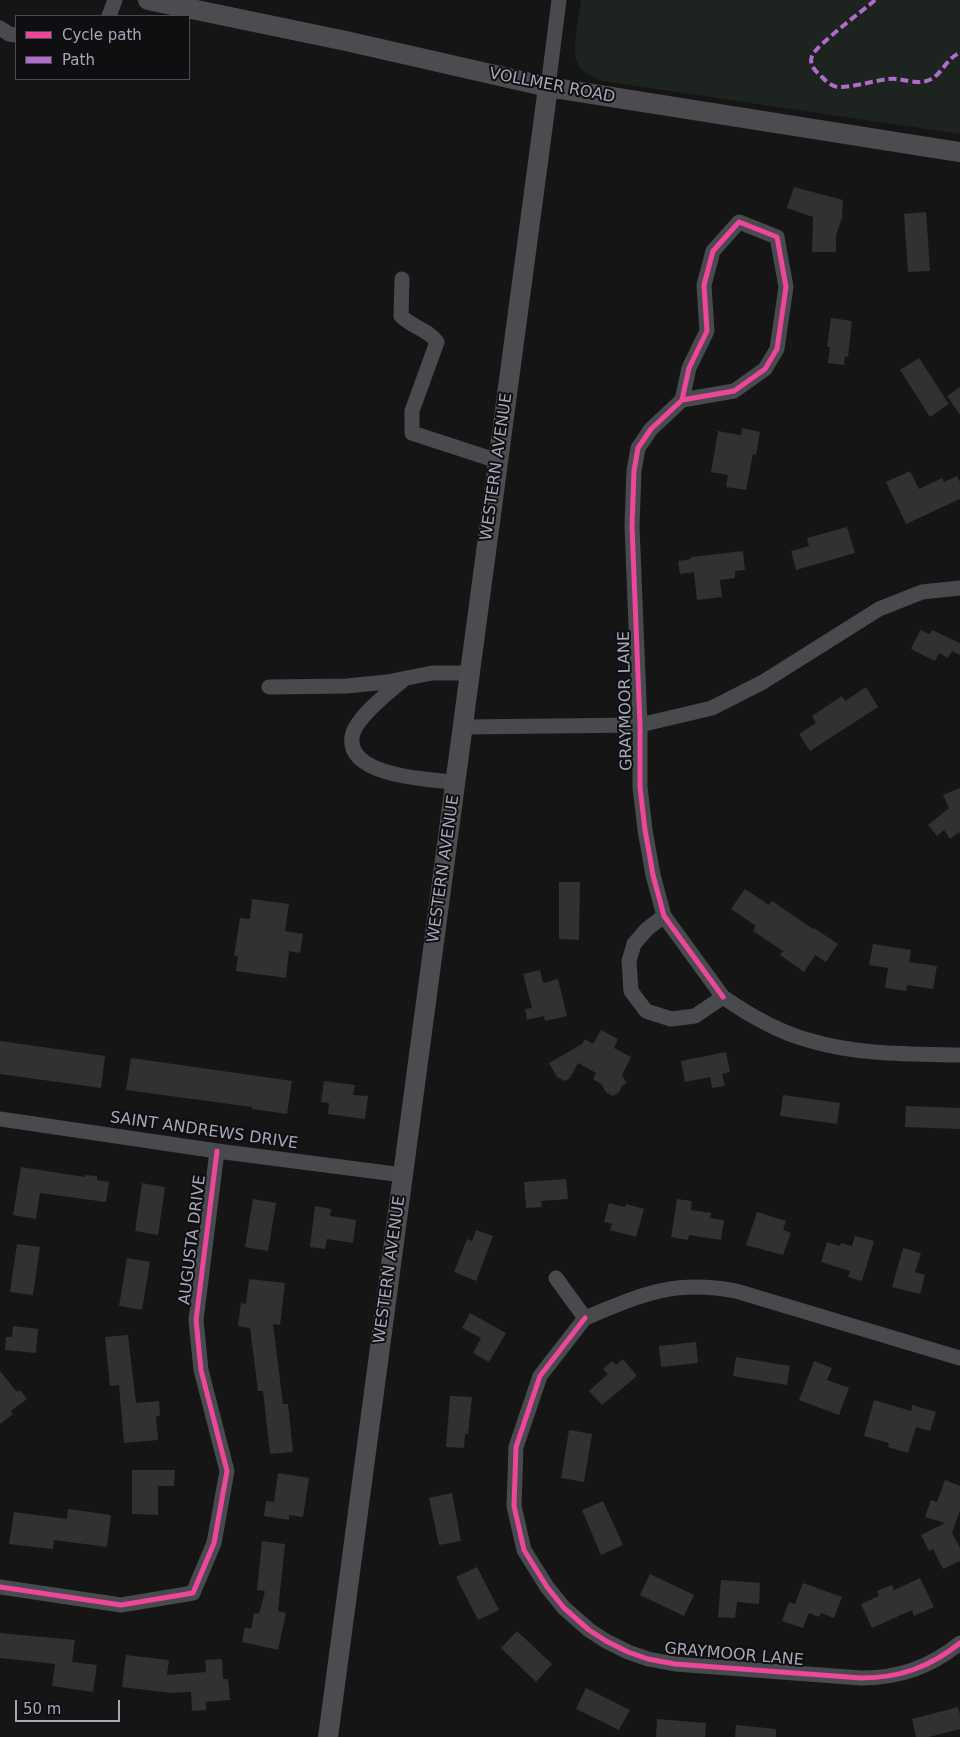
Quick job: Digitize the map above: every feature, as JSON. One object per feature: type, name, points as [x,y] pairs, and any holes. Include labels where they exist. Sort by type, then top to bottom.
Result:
[{"type":"main road","name":"VOLLMER ROAD","points":[[148,0],[346,41],[548,87],[960,152]]},
{"type":"main road","name":"WESTERN AVENUE","points":[[328,1737],[548,87]]},
{"type":"street","points":[[109,15],[115,0]]},
{"type":"street","name":"WESTERN AVENUE","points":[[548,87],[560,0]]},
{"type":"street","points":[[0,28],[9,34],[15,35]]},
{"type":"street","points":[[739,222],[778,237],[786,287],[777,348],[765,369],[734,392],[682,400],[689,368],[707,331],[704,285],[713,251],[739,222]]},
{"type":"street","points":[[402,279],[401,316],[407,322],[433,336],[437,342],[412,412],[412,433],[498,461]]},
{"type":"street","name":"GRAYMOOR LANE","points":[[682,400],[651,429],[638,448],[634,471],[632,526],[640,725],[640,787],[653,875],[664,916],[723,997],[757,1018],[808,1040],[851,1049],[893,1053],[960,1055]]},
{"type":"street","name":"GRAYMOOR LANE","points":[[463,727],[640,725],[712,708],[763,682],[880,609],[922,592],[960,588]]},
{"type":"street","points":[[268,687],[346,686],[432,673],[470,673]]},
{"type":"street","points":[[406,678],[385,695],[357,726],[353,735],[353,750],[358,758],[366,764],[399,775],[427,780],[456,782]]},
{"type":"street","points":[[664,916],[647,929],[634,944],[629,961],[631,991],[646,1010],[671,1019],[696,1016],[723,997]]},
{"type":"street","name":"SAINT ANDREWS DRIVE","points":[[0,1120],[403,1175]]},
{"type":"street","name":"AUGUSTA DRIVE","points":[[0,1587],[121,1605],[194,1593],[214,1543],[227,1470],[201,1370],[196,1320],[217,1151]]},
{"type":"street","points":[[556,1278],[585,1318],[642,1295],[661,1290],[702,1286],[736,1291],[960,1358]]},
{"type":"street","name":"GRAYMOOR LANE","points":[[585,1318],[540,1376],[516,1447],[514,1506],[524,1550],[535,1570],[564,1608],[582,1624],[606,1641],[628,1652],[662,1662],[862,1678],[890,1676],[922,1667],[935,1661],[960,1643]]},
{"type":"shaded area","points":[[581,0],[960,0],[960,134],[602,81],[584,71],[576,60],[575,43]]},
{"type":"building","points":[[794,187],[843,200],[842,218],[836,235],[836,252],[812,252],[813,217],[787,208]]},
{"type":"building","points":[[926,212],[930,271],[908,272],[904,214]]},
{"type":"building","points":[[831,318],[852,321],[848,357],[845,356],[844,365],[828,363],[830,347],[827,347]]},
{"type":"building","points":[[919,358],[949,404],[930,417],[900,370]]},
{"type":"building","points":[[960,387],[960,415],[947,396]]},
{"type":"building","points":[[742,428],[760,432],[756,455],[753,454],[746,490],[726,487],[728,475],[711,472],[718,431],[741,435]]},
{"type":"building","points":[[910,471],[919,489],[942,478],[944,482],[957,476],[960,482],[960,499],[906,524],[886,482]]},
{"type":"building","points":[[847,527],[855,553],[796,570],[791,551],[809,546],[807,538]]},
{"type":"building","points":[[743,551],[745,570],[735,571],[735,578],[720,580],[722,597],[697,600],[694,572],[680,574],[678,561],[691,559],[691,557]]},
{"type":"building","points":[[920,630],[930,634],[932,630],[960,643],[960,655],[952,651],[948,658],[939,653],[935,661],[911,649]]},
{"type":"building","points":[[866,687],[878,707],[810,751],[799,734],[816,723],[812,716],[842,696],[845,701]]},
{"type":"building","points":[[960,788],[960,835],[959,832],[950,839],[944,830],[937,836],[928,825],[949,808],[943,795]]},
{"type":"building","points":[[559,882],[580,882],[579,940],[559,939]]},
{"type":"building","points":[[745,889],[769,905],[772,901],[838,944],[826,962],[815,955],[804,972],[780,955],[783,951],[753,931],[756,926],[731,909]]},
{"type":"building","points":[[252,899],[289,904],[285,931],[303,934],[300,953],[289,951],[286,978],[236,971],[238,956],[234,956],[240,918],[250,919]]},
{"type":"building","points":[[873,944],[911,950],[909,962],[937,966],[933,989],[907,985],[906,991],[885,988],[888,968],[869,965]]},
{"type":"building","points":[[540,970],[543,983],[558,979],[567,1016],[545,1021],[544,1016],[527,1020],[525,1009],[532,1008],[523,974]]},
{"type":"building","points":[[601,1030],[618,1039],[614,1048],[631,1057],[622,1075],[627,1083],[613,1096],[593,1079],[596,1073],[578,1063],[570,1078],[565,1081],[557,1077],[549,1063],[582,1044],[585,1039],[593,1044]]},
{"type":"building","points":[[0,1041],[105,1056],[101,1088],[0,1074]]},
{"type":"building","points":[[726,1052],[730,1072],[722,1074],[725,1086],[712,1088],[710,1077],[685,1082],[681,1061]]},
{"type":"building","points":[[131,1058],[292,1081],[287,1114],[252,1109],[252,1107],[126,1090]]},
{"type":"building","points":[[324,1081],[355,1085],[353,1095],[368,1096],[365,1119],[328,1114],[329,1103],[321,1102]]},
{"type":"building","points":[[783,1095],[840,1103],[837,1124],[780,1116]]},
{"type":"building","points":[[906,1106],[960,1108],[960,1129],[905,1127]]},
{"type":"building","points":[[21,1167],[85,1177],[85,1175],[97,1176],[97,1180],[109,1182],[106,1202],[40,1193],[36,1219],[13,1215]]},
{"type":"building","points":[[566,1179],[568,1199],[541,1201],[542,1207],[526,1208],[524,1182]]},
{"type":"building","points":[[142,1183],[165,1187],[158,1235],[135,1231]]},
{"type":"building","points":[[253,1199],[276,1203],[268,1251],[245,1247]]},
{"type":"building","points":[[677,1199],[692,1201],[691,1210],[711,1213],[710,1218],[724,1220],[721,1240],[689,1235],[688,1240],[671,1237]]},
{"type":"building","points":[[609,1203],[625,1207],[626,1204],[644,1209],[636,1237],[610,1230],[612,1224],[604,1222]]},
{"type":"building","points":[[315,1206],[331,1209],[330,1216],[356,1220],[353,1243],[327,1239],[325,1249],[310,1247]]},
{"type":"building","points":[[757,1212],[786,1221],[783,1230],[791,1233],[783,1255],[746,1245]]},
{"type":"building","points":[[476,1230],[493,1236],[476,1281],[454,1272],[467,1239],[472,1241]]},
{"type":"building","points":[[855,1236],[874,1241],[862,1281],[848,1277],[850,1271],[821,1262],[827,1242],[840,1246],[841,1243],[852,1246]]},
{"type":"building","points":[[17,1244],[40,1247],[33,1295],[10,1292]]},
{"type":"building","points":[[903,1248],[921,1253],[915,1272],[925,1275],[920,1294],[892,1287]]},
{"type":"building","points":[[127,1258],[150,1262],[142,1310],[119,1306]]},
{"type":"building","points":[[249,1279],[285,1283],[280,1325],[273,1324],[283,1404],[288,1404],[293,1452],[270,1454],[263,1391],[258,1391],[250,1328],[238,1326],[241,1303],[246,1304]]},
{"type":"building","points":[[470,1313],[506,1333],[489,1362],[473,1353],[481,1338],[462,1328]]},
{"type":"building","points":[[13,1326],[38,1329],[36,1353],[5,1350],[6,1337],[12,1337]]},
{"type":"building","points":[[128,1335],[136,1403],[159,1401],[160,1416],[156,1416],[158,1440],[124,1443],[119,1385],[110,1386],[105,1337]]},
{"type":"building","points":[[696,1342],[698,1363],[661,1367],[659,1346]]},
{"type":"building","points":[[736,1357],[790,1366],[787,1385],[733,1376]]},
{"type":"building","points":[[623,1359],[637,1376],[602,1405],[589,1391],[608,1374],[603,1369],[612,1361],[616,1365]]},
{"type":"building","points":[[814,1361],[832,1368],[827,1380],[849,1388],[839,1415],[799,1400]]},
{"type":"building","points":[[0,1371],[17,1392],[20,1390],[27,1399],[11,1411],[13,1414],[0,1424]]},
{"type":"building","points":[[450,1396],[472,1397],[468,1434],[465,1434],[464,1448],[446,1447]]},
{"type":"building","points":[[874,1400],[911,1411],[912,1405],[936,1412],[930,1431],[916,1427],[908,1453],[888,1447],[889,1443],[864,1436]]},
{"type":"building","points":[[569,1430],[592,1434],[584,1482],[561,1478]]},
{"type":"building","points":[[132,1470],[175,1470],[174,1486],[158,1486],[158,1515],[132,1514]]},
{"type":"building","points":[[278,1473],[309,1478],[303,1517],[289,1515],[289,1520],[264,1516],[266,1501],[274,1502]]},
{"type":"building","points":[[945,1480],[960,1486],[960,1510],[952,1533],[960,1548],[960,1561],[943,1569],[933,1549],[929,1551],[921,1535],[945,1523],[925,1517],[931,1500],[937,1502]]},
{"type":"building","points":[[452,1493],[461,1541],[439,1545],[429,1498]]},
{"type":"building","points":[[603,1501],[623,1545],[601,1555],[582,1510]]},
{"type":"building","points":[[68,1509],[111,1515],[107,1547],[54,1540],[53,1549],[9,1544],[14,1512],[67,1519]]},
{"type":"building","points":[[262,1541],[285,1544],[278,1611],[286,1613],[278,1650],[242,1642],[245,1627],[251,1629],[254,1613],[259,1614],[265,1591],[257,1590]]},
{"type":"building","points":[[477,1567],[499,1610],[478,1620],[456,1577]]},
{"type":"building","points":[[650,1574],[694,1595],[684,1616],[640,1595]]},
{"type":"building","points":[[920,1578],[934,1607],[914,1616],[912,1610],[872,1628],[861,1604],[879,1596],[877,1591],[892,1585],[894,1590]]},
{"type":"building","points":[[721,1580],[760,1583],[759,1604],[737,1602],[735,1618],[718,1617]]},
{"type":"building","points":[[803,1583],[842,1597],[834,1618],[821,1613],[819,1617],[809,1613],[803,1628],[782,1621],[789,1602],[795,1604]]},
{"type":"building","points":[[517,1631],[552,1664],[536,1682],[501,1648]]},
{"type":"building","points":[[0,1633],[75,1640],[72,1662],[97,1665],[93,1692],[52,1686],[55,1664],[0,1658]]},
{"type":"building","points":[[126,1655],[169,1660],[167,1675],[206,1672],[205,1660],[222,1659],[223,1679],[228,1679],[230,1700],[206,1702],[206,1710],[192,1711],[191,1692],[172,1693],[122,1687]]},
{"type":"building","points":[[586,1688],[630,1710],[619,1730],[576,1709]]},
{"type":"building","points":[[958,1707],[960,1729],[929,1737],[916,1737],[912,1719]]},
{"type":"building","points":[[657,1719],[706,1723],[705,1737],[656,1737]]},
{"type":"building","points":[[736,1725],[776,1729],[776,1737],[735,1737]]},
{"type":"marked path","points":[[875,0],[830,37],[812,56],[811,62],[814,69],[831,85],[845,87],[893,79],[924,82],[933,78],[955,55],[960,53]]},
{"type":"cycle path","points":[[682,400],[689,368],[707,331],[704,285],[713,251],[739,222],[777,237],[786,287],[777,349],[765,369],[734,391],[682,400],[651,429],[638,448],[634,471],[632,526],[640,725],[640,787],[645,830],[653,875],[664,916],[723,997]]},
{"type":"cycle path","points":[[0,1587],[121,1605],[193,1593],[214,1543],[227,1471],[201,1370],[196,1320],[217,1151]]},
{"type":"cycle path","points":[[585,1318],[540,1376],[516,1447],[514,1506],[524,1550],[547,1587],[564,1608],[589,1630],[628,1652],[648,1659],[675,1664],[861,1678],[889,1676],[914,1670],[937,1659],[960,1643]]}]
